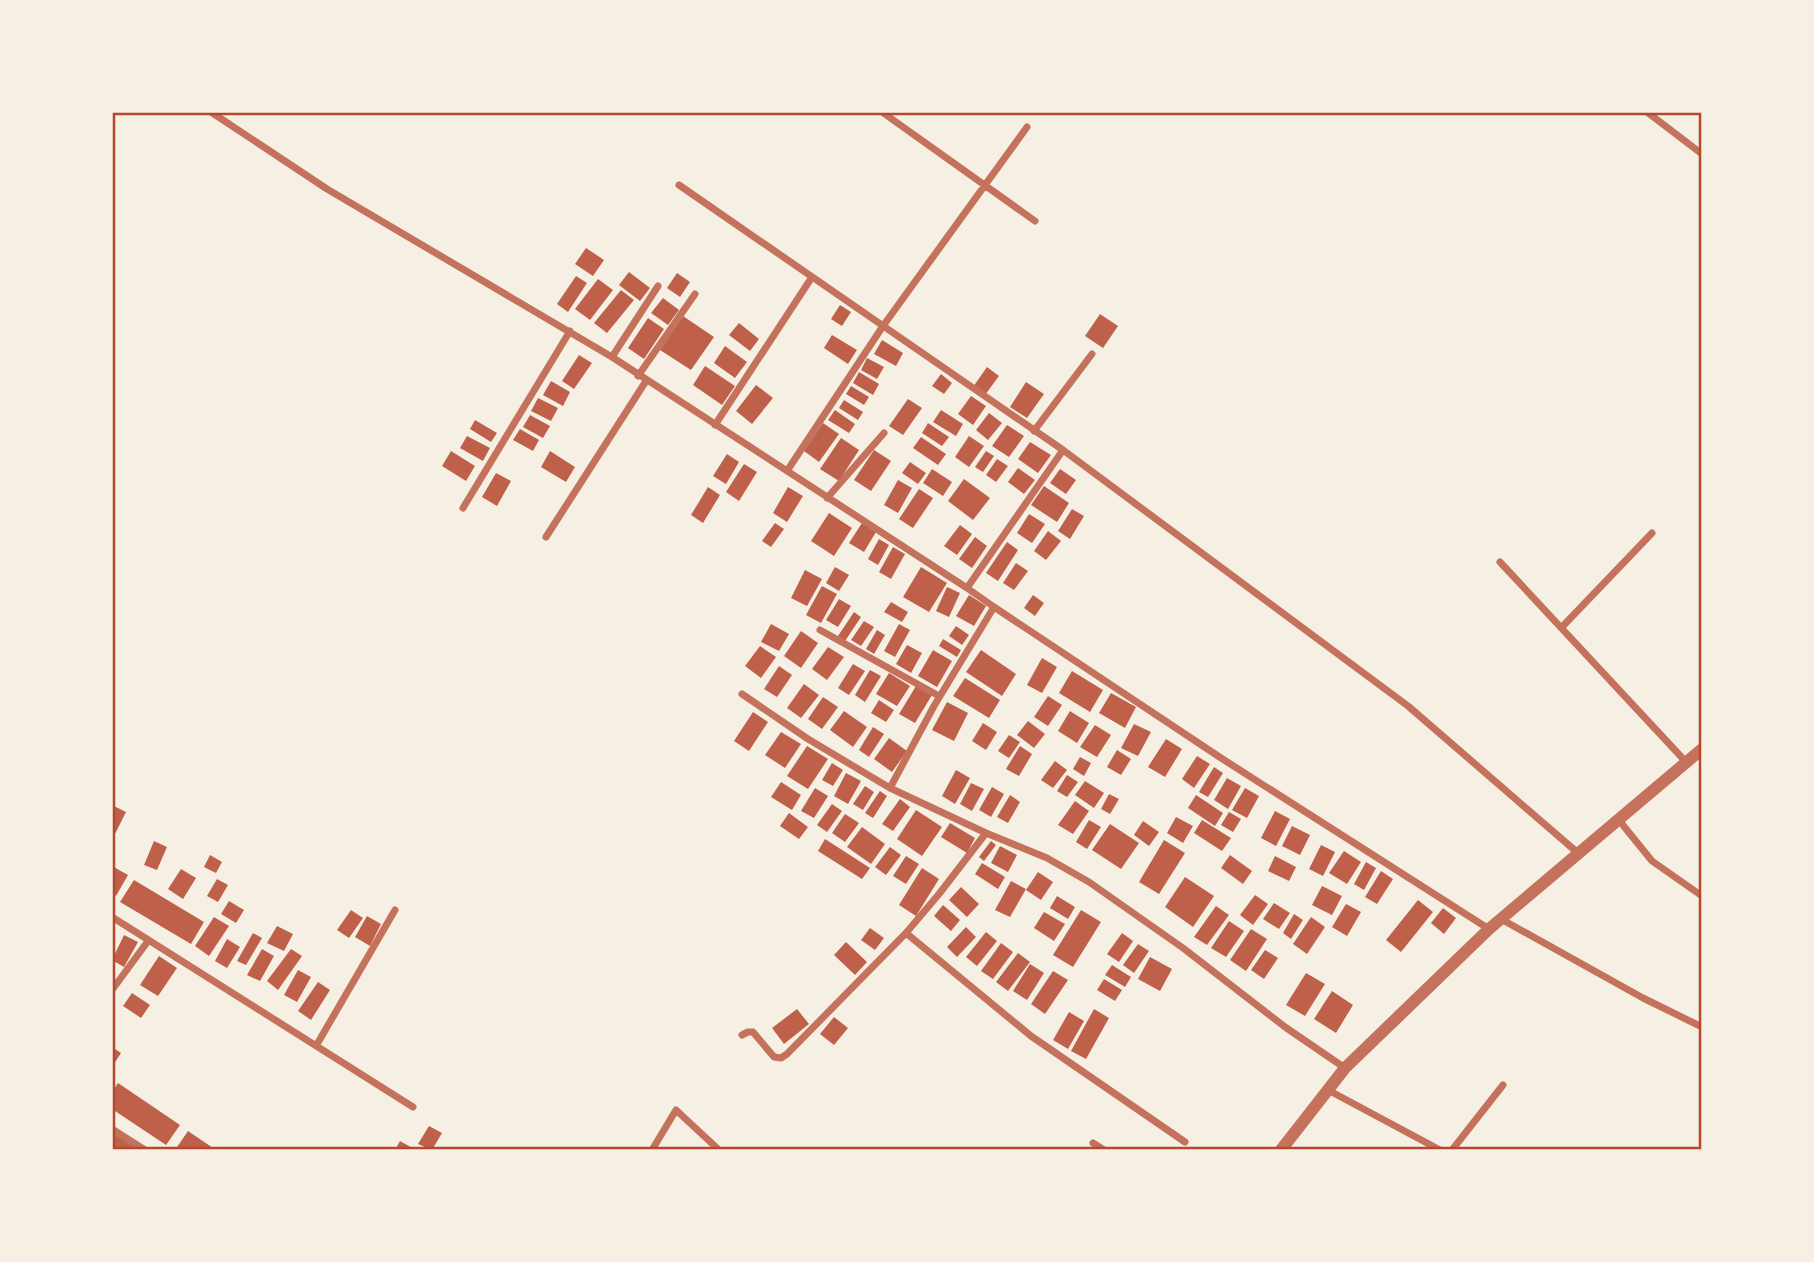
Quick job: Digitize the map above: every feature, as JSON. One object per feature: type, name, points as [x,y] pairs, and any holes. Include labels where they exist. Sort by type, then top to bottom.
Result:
[{"type":"street","points":[[211,112],[327,190],[612,357],[967,588],[1221,758],[1489,929]]},
{"type":"street","points":[[882,112],[1035,221]]},
{"type":"street","points":[[1647,112],[1702,154]]},
{"type":"street","points":[[787,471],[883,326],[1027,127]]},
{"type":"street","points":[[679,185],[1063,450],[1408,706],[1578,853]]},
{"type":"street","points":[[715,425],[812,277]]},
{"type":"street","points":[[612,357],[659,286]]},
{"type":"street","points":[[546,537],[695,294]]},
{"type":"street","points":[[463,508],[570,331]]},
{"type":"street","points":[[1034,430],[1092,354]]},
{"type":"street","points":[[827,498],[884,433]]},
{"type":"street","points":[[967,588],[1063,450]]},
{"type":"street","points":[[1562,627],[1653,533]]},
{"type":"street","points":[[1500,562],[1686,762]]},
{"type":"street","points":[[890,788],[939,696],[994,607]]},
{"type":"street","points":[[820,630],[939,696]]},
{"type":"street","points":[[741,694],[890,788],[1047,858],[1089,883],[1183,948],[1285,1027],[1345,1068]]},
{"type":"street","points":[[1281,1150],[1345,1068],[1489,929],[1702,749]]},
{"type":"street","points":[[1618,819],[1652,861],[1702,896]]},
{"type":"street","points":[[741,1035],[753,1032],[774,1057],[781,1058],[906,933],[940,894],[986,833]]},
{"type":"street","points":[[316,1046],[395,910]]},
{"type":"street","points":[[112,917],[413,1107]]},
{"type":"street","points":[[1501,919],[1643,998],[1702,1027]]},
{"type":"street","points":[[906,933],[1031,1036],[1185,1142]]},
{"type":"street","points":[[112,990],[148,941]]},
{"type":"street","points":[[1452,1150],[1503,1085]]},
{"type":"street","points":[[1328,1090],[1440,1150]]},
{"type":"street","points":[[652,1150],[676,1110],[719,1150]]},
{"type":"street","points":[[112,1129],[145,1150]]},
{"type":"street","points":[[1093,1143],[1104,1150]]},
{"type":"building","points":[[586,248],[604,260],[593,276],[575,264]]},
{"type":"building","points":[[629,272],[650,288],[640,301],[619,285]]},
{"type":"building","points":[[677,273],[690,282],[680,297],[667,288]]},
{"type":"building","points":[[576,276],[587,283],[568,312],[557,304]]},
{"type":"building","points":[[598,279],[613,290],[590,320],[575,309]]},
{"type":"building","points":[[621,290],[634,300],[607,333],[594,323]]},
{"type":"building","points":[[663,298],[679,310],[668,325],[651,313]]},
{"type":"building","points":[[840,305],[851,312],[842,326],[831,319]]},
{"type":"building","points":[[1100,314],[1118,326],[1103,348],[1085,336]]},
{"type":"building","points":[[683,316],[714,337],[691,370],[660,350]]},
{"type":"building","points":[[648,318],[664,329],[644,359],[628,348]]},
{"type":"building","points":[[739,323],[759,339],[750,351],[729,335]]},
{"type":"building","points":[[832,335],[857,350],[848,364],[824,348]]},
{"type":"building","points":[[882,340],[903,353],[896,366],[874,354]]},
{"type":"building","points":[[725,346],[747,362],[735,378],[714,363]]},
{"type":"building","points":[[579,355],[592,363],[574,389],[562,381]]},
{"type":"building","points":[[867,358],[884,367],[877,379],[861,370]]},
{"type":"building","points":[[705,366],[735,386],[722,405],[693,385]]},
{"type":"building","points":[[987,367],[999,376],[985,395],[973,387]]},
{"type":"building","points":[[859,372],[879,384],[873,395],[853,383]]},
{"type":"building","points":[[941,374],[952,383],[944,394],[932,386]]},
{"type":"building","points":[[551,381],[570,392],[563,406],[543,395]]},
{"type":"building","points":[[1026,382],[1044,394],[1027,418],[1010,407]]},
{"type":"building","points":[[756,385],[773,398],[752,424],[736,411]]},
{"type":"building","points":[[851,386],[869,397],[864,405],[846,394]]},
{"type":"building","points":[[971,396],[986,406],[973,425],[958,414]]},
{"type":"building","points":[[538,398],[558,408],[551,421],[531,411]]},
{"type":"building","points":[[908,399],[922,408],[903,435],[889,426]]},
{"type":"building","points":[[844,400],[863,412],[858,420],[839,408]]},
{"type":"building","points":[[835,410],[855,424],[849,433],[828,420]]},
{"type":"building","points":[[941,410],[963,424],[956,436],[933,422]]},
{"type":"building","points":[[989,413],[1002,423],[988,440],[976,430]]},
{"type":"building","points":[[530,415],[550,426],[543,438],[523,427]]},
{"type":"building","points":[[475,420],[497,433],[491,442],[470,429]]},
{"type":"building","points":[[823,423],[839,434],[819,462],[804,451]]},
{"type":"building","points":[[928,423],[949,437],[942,446],[922,433]]},
{"type":"building","points":[[1007,425],[1024,436],[1009,457],[992,446]]},
{"type":"building","points":[[520,429],[539,440],[533,451],[513,440]]},
{"type":"building","points":[[467,436],[490,448],[483,461],[460,448]]},
{"type":"building","points":[[969,436],[984,446],[969,467],[955,457]]},
{"type":"building","points":[[921,437],[946,454],[938,465],[913,448]]},
{"type":"building","points":[[841,438],[859,450],[839,481],[820,469]]},
{"type":"building","points":[[1030,442],[1051,455],[1038,473],[1018,459]]},
{"type":"building","points":[[874,450],[891,461],[871,491],[854,480]]},
{"type":"building","points":[[451,451],[475,466],[466,481],[442,466]]},
{"type":"building","points":[[550,451],[575,467],[566,482],[541,467]]},
{"type":"building","points":[[986,451],[994,456],[983,472],[975,467]]},
{"type":"building","points":[[727,454],[739,462],[726,484],[713,476]]},
{"type":"building","points":[[997,459],[1008,466],[996,482],[986,475]]},
{"type":"building","points":[[910,462],[926,473],[918,484],[902,473]]},
{"type":"building","points":[[744,464],[757,472],[739,501],[726,492]]},
{"type":"building","points":[[1018,468],[1035,480],[1024,494],[1008,482]]},
{"type":"building","points":[[932,469],[952,482],[943,496],[923,483]]},
{"type":"building","points":[[1060,469],[1076,480],[1066,494],[1050,483]]},
{"type":"building","points":[[496,473],[511,481],[497,506],[482,497]]},
{"type":"building","points":[[964,479],[990,498],[973,520],[948,501]]},
{"type":"building","points":[[898,480],[912,488],[898,513],[884,505]]},
{"type":"building","points":[[1044,486],[1069,503],[1057,522],[1031,505]]},
{"type":"building","points":[[708,487],[720,495],[703,523],[691,515]]},
{"type":"building","points":[[788,487],[803,496],[787,522],[773,513]]},
{"type":"building","points":[[919,489],[933,498],[913,528],[899,519]]},
{"type":"building","points":[[1072,509],[1084,516],[1070,539],[1058,531]]},
{"type":"building","points":[[829,513],[852,528],[834,556],[811,541]]},
{"type":"building","points":[[1029,514],[1045,524],[1032,543],[1017,533]]},
{"type":"building","points":[[775,523],[784,529],[771,547],[762,541]]},
{"type":"building","points":[[862,523],[876,532],[864,552],[849,543]]},
{"type":"building","points":[[960,525],[972,534],[957,555],[944,546]]},
{"type":"building","points":[[1048,531],[1061,541],[1046,560],[1034,551]]},
{"type":"building","points":[[975,537],[987,546],[972,568],[959,559]]},
{"type":"building","points":[[879,539],[889,545],[878,565],[868,559]]},
{"type":"building","points":[[1007,542],[1018,550],[998,581],[986,573]]},
{"type":"building","points":[[893,547],[905,554],[891,579],[879,572]]},
{"type":"building","points":[[1016,563],[1028,571],[1014,590],[1003,583]]},
{"type":"building","points":[[835,567],[849,575],[839,591],[826,583]]},
{"type":"building","points":[[921,567],[947,583],[929,612],[903,597]]},
{"type":"building","points":[[805,570],[822,579],[807,606],[791,598]]},
{"type":"building","points":[[822,586],[837,594],[821,623],[806,615]]},
{"type":"building","points":[[947,587],[960,593],[949,617],[936,611]]},
{"type":"building","points":[[969,595],[986,606],[974,626],[956,616]]},
{"type":"building","points":[[1033,595],[1044,603],[1035,616],[1024,608]]},
{"type":"building","points":[[839,599],[851,606],[838,627],[826,620]]},
{"type":"building","points":[[891,602],[908,612],[902,622],[884,612]]},
{"type":"building","points":[[854,612],[861,617],[845,641],[838,636]]},
{"type":"building","points":[[864,621],[874,627],[861,646],[851,640]]},
{"type":"building","points":[[771,624],[789,634],[779,651],[761,642]]},
{"type":"building","points":[[899,624],[910,630],[895,657],[884,651]]},
{"type":"building","points":[[956,626],[969,635],[962,645],[949,636]]},
{"type":"building","points":[[877,630],[885,635],[874,654],[866,649]]},
{"type":"building","points":[[801,631],[818,643],[801,668],[784,656]]},
{"type":"building","points":[[943,639],[961,650],[957,657],[939,646]]},
{"type":"building","points":[[907,645],[922,653],[911,673],[896,664]]},
{"type":"building","points":[[760,646],[776,657],[761,678],[745,666]]},
{"type":"building","points":[[828,647],[844,657],[827,680],[812,669]]},
{"type":"building","points":[[933,650],[952,661],[937,687],[918,676]]},
{"type":"building","points":[[981,650],[1016,674],[1002,696],[966,672]]},
{"type":"building","points":[[1042,658],[1057,667],[1042,693],[1027,685]]},
{"type":"building","points":[[853,664],[865,671],[849,695],[838,688]]},
{"type":"building","points":[[779,666],[792,675],[777,697],[764,689]]},
{"type":"building","points":[[870,670],[881,676],[865,702],[855,695]]},
{"type":"building","points":[[1072,671],[1103,690],[1090,712],[1059,693]]},
{"type":"building","points":[[889,673],[910,686],[897,706],[876,694]]},
{"type":"building","points":[[965,678],[1000,700],[989,718],[953,696]]},
{"type":"building","points":[[804,684],[819,695],[801,718],[787,708]]},
{"type":"building","points":[[916,686],[932,695],[915,723],[899,714]]},
{"type":"building","points":[[1111,693],[1136,707],[1125,728],[1099,713]]},
{"type":"building","points":[[1048,696],[1062,705],[1048,726],[1034,717]]},
{"type":"building","points":[[823,697],[838,707],[822,729],[808,719]]},
{"type":"building","points":[[879,700],[894,710],[886,722],[871,713]]},
{"type":"building","points":[[947,702],[968,713],[954,741],[932,730]]},
{"type":"building","points":[[844,711],[867,727],[853,747],[830,730]]},
{"type":"building","points":[[1070,711],[1089,723],[1077,743],[1058,731]]},
{"type":"building","points":[[753,712],[768,722],[749,751],[734,741]]},
{"type":"building","points":[[1028,721],[1045,734],[1034,748],[1017,735]]},
{"type":"building","points":[[983,723],[997,732],[986,750],[972,741]]},
{"type":"building","points":[[1134,724],[1151,732],[1138,756],[1121,748]]},
{"type":"building","points":[[1095,725],[1111,735],[1097,757],[1080,747]]},
{"type":"building","points":[[873,727],[884,734],[869,757],[859,750]]},
{"type":"building","points":[[781,732],[801,744],[785,768],[765,755]]},
{"type":"building","points":[[1009,735],[1020,742],[1009,758],[998,751]]},
{"type":"building","points":[[889,738],[907,751],[892,772],[874,759]]},
{"type":"building","points":[[1166,739],[1182,749],[1165,777],[1148,767]]},
{"type":"building","points":[[807,746],[828,759],[808,789],[787,776]]},
{"type":"building","points":[[1020,746],[1032,754],[1019,776],[1006,769]]},
{"type":"building","points":[[1117,750],[1131,759],[1121,775],[1107,767]]},
{"type":"building","points":[[1197,756],[1210,764],[1194,788],[1182,779]]},
{"type":"building","points":[[1080,757],[1091,763],[1084,776],[1073,769]]},
{"type":"building","points":[[1055,761],[1067,770],[1053,788],[1041,780]]},
{"type":"building","points":[[832,763],[843,770],[833,786],[822,780]]},
{"type":"building","points":[[1214,767],[1223,773],[1208,797],[1199,792]]},
{"type":"building","points":[[956,770],[970,778],[955,804],[942,796]]},
{"type":"building","points":[[846,773],[861,781],[848,804],[834,796]]},
{"type":"building","points":[[1067,775],[1078,782],[1067,797],[1057,791]]},
{"type":"building","points":[[1227,778],[1241,786],[1228,809],[1214,800]]},
{"type":"building","points":[[1085,781],[1104,793],[1094,808],[1075,795]]},
{"type":"building","points":[[781,782],[801,795],[792,810],[771,797]]},
{"type":"building","points":[[971,783],[984,789],[972,811],[960,804]]},
{"type":"building","points":[[865,786],[874,792],[863,810],[853,804]]},
{"type":"building","points":[[992,787],[1004,794],[991,817],[979,810]]},
{"type":"building","points":[[815,788],[828,796],[814,818],[801,811]]},
{"type":"building","points":[[1245,788],[1259,796],[1247,818],[1232,810]]},
{"type":"building","points":[[880,791],[887,796],[873,818],[865,813]]},
{"type":"building","points":[[1109,794],[1119,799],[1110,814],[1101,809]]},
{"type":"building","points":[[1010,795],[1020,802],[1008,823],[997,817]]},
{"type":"building","points":[[1196,795],[1223,813],[1215,826],[1188,808]]},
{"type":"building","points":[[900,799],[910,807],[893,831],[882,824]]},
{"type":"building","points":[[1075,801],[1089,811],[1073,834],[1058,825]]},
{"type":"building","points":[[832,804],[842,811],[827,832],[817,825]]},
{"type":"building","points":[[112,805],[126,812],[112,840]]},
{"type":"building","points":[[916,810],[942,827],[922,856],[897,839]]},
{"type":"building","points":[[1275,811],[1290,819],[1276,846],[1261,838]]},
{"type":"building","points":[[1229,812],[1241,819],[1233,832],[1221,825]]},
{"type":"building","points":[[789,813],[808,827],[799,839],[780,826]]},
{"type":"building","points":[[845,814],[859,823],[845,842],[832,833]]},
{"type":"building","points":[[1176,817],[1193,826],[1183,843],[1167,833]]},
{"type":"building","points":[[1089,820],[1101,827],[1087,849],[1076,842]]},
{"type":"building","points":[[1202,820],[1231,838],[1222,851],[1194,833]]},
{"type":"building","points":[[1143,821],[1159,832],[1149,846],[1134,835]]},
{"type":"building","points":[[950,823],[975,838],[967,853],[941,837]]},
{"type":"building","points":[[1110,824],[1139,843],[1121,869],[1092,850]]},
{"type":"building","points":[[1292,826],[1310,835],[1300,855],[1282,846]]},
{"type":"building","points":[[862,827],[885,844],[871,864],[847,847]]},
{"type":"building","points":[[825,839],[870,868],[862,879],[818,851]]},
{"type":"building","points":[[1164,840],[1185,853],[1159,894],[1139,882]]},
{"type":"building","points":[[154,841],[167,847],[157,870],[144,865]]},
{"type":"building","points":[[991,841],[996,845],[984,861],[979,857]]},
{"type":"building","points":[[1321,845],[1335,852],[1323,876],[1309,869]]},
{"type":"building","points":[[1000,846],[1017,855],[1008,872],[991,863]]},
{"type":"building","points":[[890,847],[901,855],[886,875],[875,867]]},
{"type":"building","points":[[1344,851],[1361,862],[1347,884],[1329,873]]},
{"type":"building","points":[[210,855],[222,862],[216,873],[204,867]]},
{"type":"building","points":[[1230,855],[1252,871],[1243,884],[1221,868]]},
{"type":"building","points":[[906,856],[919,864],[906,884],[893,876]]},
{"type":"building","points":[[1275,856],[1296,867],[1289,881],[1268,871]]},
{"type":"building","points":[[1366,862],[1376,868],[1364,890],[1354,884]]},
{"type":"building","points":[[982,863],[1005,877],[998,889],[975,874]]},
{"type":"building","points":[[112,866],[128,875],[116,896],[112,893]]},
{"type":"building","points":[[922,868],[939,879],[916,916],[899,905]]},
{"type":"building","points":[[181,869],[196,878],[183,899],[168,889]]},
{"type":"building","points":[[1381,871],[1393,879],[1377,904],[1365,897]]},
{"type":"building","points":[[1038,872],[1053,882],[1041,900],[1026,890]]},
{"type":"building","points":[[1185,877],[1214,896],[1193,927],[1165,907]]},
{"type":"building","points":[[217,879],[228,885],[218,902],[207,896]]},
{"type":"building","points":[[134,880],[204,922],[191,944],[120,902]]},
{"type":"building","points":[[1011,881],[1026,889],[1010,917],[995,910]]},
{"type":"building","points":[[1322,886],[1342,896],[1332,915],[1312,905]]},
{"type":"building","points":[[961,887],[979,904],[967,917],[949,900]]},
{"type":"building","points":[[1255,895],[1268,904],[1253,925],[1240,915]]},
{"type":"building","points":[[1057,896],[1075,907],[1068,919],[1050,908]]},
{"type":"building","points":[[1418,900],[1433,912],[1401,952],[1386,940]]},
{"type":"building","points":[[229,901],[244,910],[236,923],[221,914]]},
{"type":"building","points":[[1274,903],[1290,913],[1279,929],[1263,919]]},
{"type":"building","points":[[1346,904],[1361,912],[1347,936],[1332,927]]},
{"type":"building","points":[[943,905],[960,920],[951,931],[934,916]]},
{"type":"building","points":[[1216,906],[1229,915],[1207,945],[1194,937]]},
{"type":"building","points":[[1443,908],[1456,918],[1444,934],[1431,923]]},
{"type":"building","points":[[351,910],[363,918],[349,938],[337,930]]},
{"type":"building","points":[[1081,910],[1101,922],[1073,967],[1053,955]]},
{"type":"building","points":[[1044,912],[1065,924],[1054,941],[1034,928]]},
{"type":"building","points":[[1294,914],[1303,920],[1291,939],[1283,933]]},
{"type":"building","points":[[367,916],[381,924],[370,946],[355,937]]},
{"type":"building","points":[[214,917],[229,926],[209,956],[195,946]]},
{"type":"building","points":[[1311,917],[1325,927],[1307,954],[1293,944]]},
{"type":"building","points":[[1229,921],[1244,931],[1226,957],[1211,948]]},
{"type":"building","points":[[277,926],[293,934],[284,951],[267,943]]},
{"type":"building","points":[[966,927],[976,937],[957,957],[947,947]]},
{"type":"building","points":[[870,928],[884,938],[875,950],[861,940]]},
{"type":"building","points":[[1251,929],[1267,939],[1246,971],[1230,960]]},
{"type":"building","points":[[986,932],[997,941],[977,966],[966,957]]},
{"type":"building","points":[[253,933],[262,938],[246,965],[237,961]]},
{"type":"building","points":[[1122,933],[1133,941],[1119,962],[1107,954]]},
{"type":"building","points":[[124,935],[138,942],[124,967],[112,960]]},
{"type":"building","points":[[227,939],[240,947],[227,968],[215,961]]},
{"type":"building","points":[[846,942],[867,962],[855,975],[834,955]]},
{"type":"building","points":[[1001,943],[1013,952],[993,979],[981,971]]},
{"type":"building","points":[[1138,944],[1149,951],[1134,973],[1123,965]]},
{"type":"building","points":[[262,949],[274,956],[260,981],[247,975]]},
{"type":"building","points":[[291,949],[302,956],[278,990],[267,981]]},
{"type":"building","points":[[1265,950],[1278,958],[1264,979],[1251,970]]},
{"type":"building","points":[[1018,953],[1030,962],[1008,991],[996,982]]},
{"type":"building","points":[[159,956],[177,968],[158,996],[140,985]]},
{"type":"building","points":[[1150,957],[1172,969],[1160,991],[1138,979]]},
{"type":"building","points":[[1030,964],[1044,973],[1027,1000],[1013,991]]},
{"type":"building","points":[[1112,965],[1131,977],[1125,987],[1105,975]]},
{"type":"building","points":[[298,970],[311,977],[297,1002],[284,995]]},
{"type":"building","points":[[1053,971],[1068,980],[1045,1014],[1031,1004]]},
{"type":"building","points":[[1306,973],[1325,984],[1305,1016],[1286,1005]]},
{"type":"building","points":[[1104,979],[1122,990],[1115,1001],[1097,990]]},
{"type":"building","points":[[318,982],[330,990],[311,1020],[298,1011]]},
{"type":"building","points":[[1332,991],[1353,1005],[1336,1033],[1314,1019]]},
{"type":"building","points":[[132,993],[150,1005],[141,1018],[123,1006]]},
{"type":"building","points":[[797,1009],[809,1024],[784,1044],[772,1028]]},
{"type":"building","points":[[1094,1009],[1109,1018],[1086,1059],[1071,1051]]},
{"type":"building","points":[[1069,1012],[1084,1021],[1068,1049],[1053,1040]]},
{"type":"building","points":[[834,1017],[848,1028],[834,1045],[820,1034]]},
{"type":"building","points":[[112,1047],[121,1053],[112,1067]]},
{"type":"building","points":[[118,1083],[180,1125],[166,1145],[112,1109],[112,1092]]},
{"type":"building","points":[[429,1126],[442,1133],[432,1150],[418,1144]]},
{"type":"building","points":[[112,1131],[142,1150],[112,1150]]},
{"type":"building","points":[[188,1131],[216,1150],[175,1150]]},
{"type":"building","points":[[400,1141],[416,1150],[395,1150]]}]
